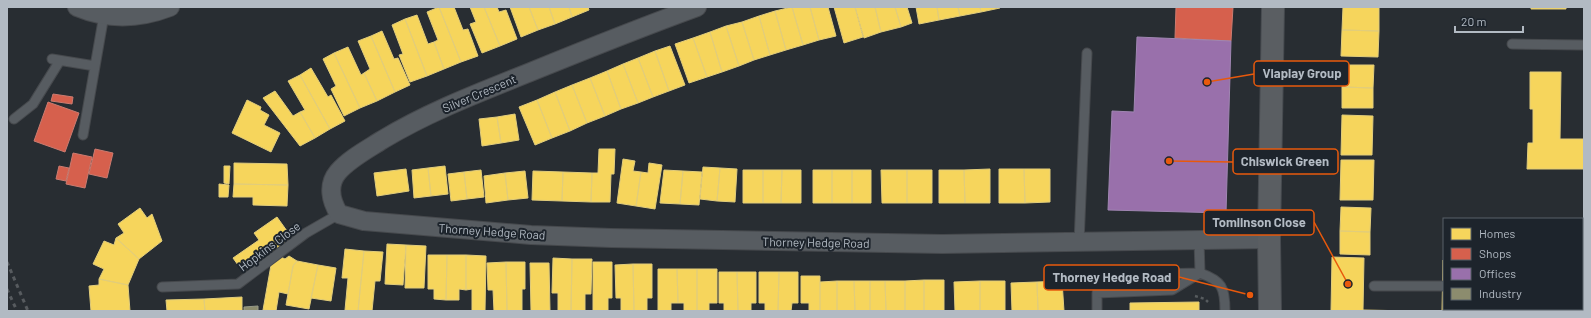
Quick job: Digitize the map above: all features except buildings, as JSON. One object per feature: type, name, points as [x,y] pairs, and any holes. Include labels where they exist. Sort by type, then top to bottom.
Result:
[{"type":"main road","points":[[1270,311],[1269,239],[1273,7]]},
{"type":"street","points":[[77,7],[104,15],[139,16],[170,7]]},
{"type":"street","name":"Silver Crescent","points":[[339,214],[331,198],[333,180],[337,173],[349,162],[404,127],[485,90],[697,7]]},
{"type":"street","name":"Thorney Hedge Road","points":[[339,214],[351,219],[364,221],[532,235],[611,238],[942,244],[1269,239]]},
{"type":"lane","points":[[83,135],[104,15]]},
{"type":"lane","points":[[1512,44],[1584,45]]},
{"type":"lane","points":[[1079,243],[1088,53]]},
{"type":"lane","points":[[14,118],[33,104],[56,61],[95,66]]},
{"type":"lane","name":"Hopkins Close","points":[[162,287],[238,284],[306,233],[339,214]]},
{"type":"lane","points":[[1199,240],[1200,272]]},
{"type":"lane","points":[[1098,311],[1097,293],[1172,290],[1200,272]]},
{"type":"lane","points":[[1120,276],[1200,272],[1221,284],[1225,297],[1225,311]]},
{"type":"lane","points":[[1374,286],[1442,286]]},
{"type":"railway","points":[[7,262],[28,311]]},
{"type":"railway","points":[[7,289],[17,311]]},
{"type":"place","name":"Viaplay Group","points":[[1207,82]]},
{"type":"place","name":"Chiswick Green","points":[[1169,161]]},
{"type":"place","name":"Tomlinson Close","points":[[1348,284]]},
{"type":"place","name":"Thorney Hedge Road","points":[[1250,295]]}]
